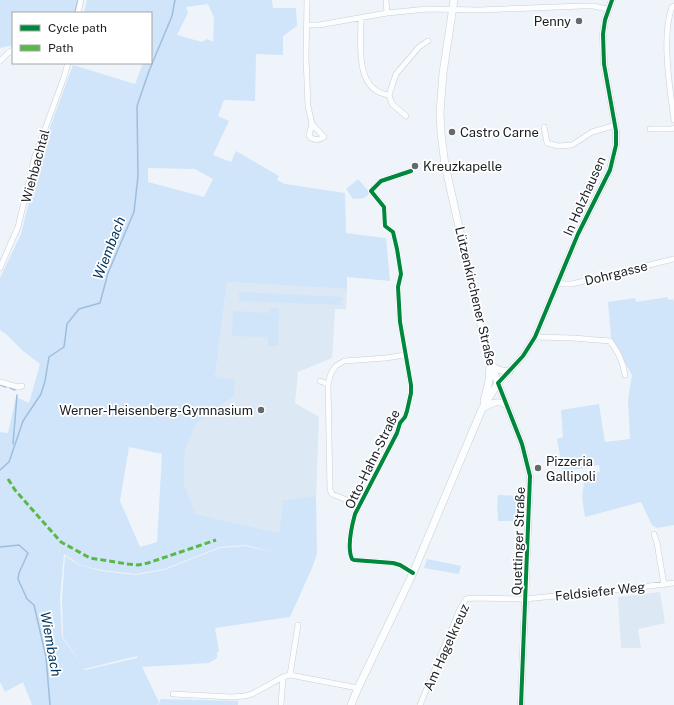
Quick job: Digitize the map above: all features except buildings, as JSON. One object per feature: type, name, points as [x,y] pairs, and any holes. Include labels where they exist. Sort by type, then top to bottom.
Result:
[{"type":"main road","name":"Lützenkirchener Straße","points":[[351,705],[413,573],[482,409],[498,383],[490,363],[445,165],[441,133],[440,113],[443,73],[454,0]]},
{"type":"main road","points":[[482,409],[489,381],[490,363]]},
{"type":"street","points":[[78,12],[81,0]]},
{"type":"street","points":[[307,0],[306,58],[308,106],[312,124]]},
{"type":"street","points":[[386,0],[386,13]]},
{"type":"street","name":"In Holzhausen","points":[[498,383],[523,356],[535,337],[578,234],[610,170],[616,145],[616,125],[604,64],[604,27],[608,9],[612,0]]},
{"type":"street","points":[[306,25],[319,25],[386,13],[427,9],[479,10],[582,6],[593,6],[608,9]]},
{"type":"street","points":[[674,6],[672,7],[668,18],[667,63],[674,120]]},
{"type":"street","points":[[361,18],[363,72],[370,84],[378,91],[389,95]]},
{"type":"street","points":[[406,116],[392,104],[389,95],[396,74],[419,47],[428,41]]},
{"type":"street","points":[[0,61],[12,51]]},
{"type":"street","name":"Wiehbachtal","points":[[0,268],[18,228],[35,156],[68,64]]},
{"type":"street","points":[[544,127],[547,143],[551,145],[564,146],[577,143],[592,132],[616,125]]},
{"type":"street","points":[[650,129],[674,128]]},
{"type":"street","name":"Otto-Hahn-Straße","points":[[411,171],[381,181],[371,191],[384,207],[385,226],[393,232],[397,249],[401,274],[398,287],[400,322],[405,355],[412,385],[405,417],[400,422],[397,432],[359,504],[352,523],[350,554],[352,559],[393,563],[400,565],[413,573]]},
{"type":"street","name":"Dohrgasse","points":[[557,282],[572,284],[674,259]]},
{"type":"street","points":[[535,337],[610,341],[623,362],[625,375]]},
{"type":"street","points":[[359,504],[332,494],[330,490],[328,384],[331,373],[336,366],[344,361],[405,355]]},
{"type":"street","points":[[490,363],[501,371],[510,371]]},
{"type":"street","points":[[320,381],[328,384]]},
{"type":"street","points":[[0,382],[18,387],[22,386]]},
{"type":"street","name":"Quettinger Straße","points":[[498,383],[522,444],[530,476],[522,705]]},
{"type":"street","points":[[482,409],[496,402],[500,402],[506,406]]},
{"type":"street","points":[[654,534],[657,543],[664,585]]},
{"type":"street","name":"Feldsiefer Weg","points":[[525,599],[674,583]]},
{"type":"street","name":"Am Hagelkreuz","points":[[420,705],[460,608],[466,599],[525,599]]},
{"type":"street","points":[[290,675],[298,625]]},
{"type":"street","points":[[173,694],[231,697],[245,696],[290,675],[358,688]]},
{"type":"street","points":[[281,705],[283,677]]},
{"type":"shaded area","points":[[0,0],[78,0],[76,12],[12,12],[12,45],[0,48]]},
{"type":"shaded area","points":[[87,0],[272,0],[273,8],[296,8],[297,26],[283,36],[283,55],[256,54],[255,101],[224,100],[218,116],[229,121],[213,155],[231,162],[236,151],[279,176],[277,180],[285,184],[345,193],[346,233],[386,238],[390,281],[347,277],[347,289],[227,282],[215,378],[235,379],[234,396],[197,423],[185,449],[184,484],[196,514],[279,533],[283,500],[316,496],[317,554],[290,617],[215,628],[219,652],[217,652],[217,658],[209,663],[142,667],[159,702],[157,705],[32,705],[23,682],[5,692],[0,682],[0,432],[8,433],[16,397],[29,403],[40,364],[0,330],[0,278],[21,234],[41,152],[73,65],[135,84],[143,64],[152,64],[152,12],[84,12]],"holes":[[[208,4],[214,18],[213,42],[207,39],[202,42],[177,35],[188,13],[186,7]],[[148,168],[195,169],[213,179],[204,197],[148,182]],[[129,447],[162,454],[157,542],[140,547],[120,501]],[[245,545],[275,552],[245,546],[220,548],[164,570],[136,575],[101,571],[79,565],[65,556],[62,599],[63,637],[84,668],[62,637],[60,598],[64,554],[80,565],[101,570],[136,574],[164,569],[220,547]],[[137,656],[137,658],[84,669]]]},
{"type":"shaded area","points":[[358,179],[370,193],[364,198],[353,199],[346,189]]},
{"type":"shaded area","name":"Werner-Heisenberg-Gymnasium","points":[[227,282],[347,289],[346,309],[335,309],[332,358],[298,372],[295,403],[319,417],[316,496],[283,500],[279,533],[196,514],[184,484],[185,449],[197,423],[234,396],[215,378]]},
{"type":"shaded area","points":[[239,292],[342,297],[341,305],[239,301]]},
{"type":"shaded area","points":[[668,297],[668,300],[673,299],[674,302],[674,525],[657,528],[652,525],[641,502],[585,517],[582,497],[585,474],[600,472],[599,465],[563,472],[557,439],[563,437],[561,410],[599,404],[605,442],[630,439],[628,400],[632,375],[611,338],[608,302],[635,298],[636,302]]},
{"type":"shaded area","points":[[269,308],[279,309],[278,346],[268,346]]},
{"type":"shaded area","points":[[233,311],[269,313],[268,337],[232,336]]},
{"type":"shaded area","points":[[498,495],[523,496],[522,521],[498,521]]},
{"type":"shaded area","points":[[427,559],[461,566],[459,574],[424,568]]},
{"type":"shaded area","points":[[660,592],[665,623],[638,629],[641,648],[621,648],[618,597]]},
{"type":"shaded area","points":[[161,699],[238,701],[238,705],[158,705]]},
{"type":"waterway","points":[[75,12],[78,0]]},
{"type":"waterway","name":"Wiembach","points":[[152,64],[172,16],[175,0]]},
{"type":"waterway","name":"Wiembach","points":[[0,470],[9,462],[23,421],[41,394],[49,357],[64,347],[67,324],[79,309],[100,303],[108,273],[134,212],[138,176],[137,106],[152,64]]},
{"type":"waterway","points":[[0,385],[6,387]]},
{"type":"waterway","points":[[10,388],[15,390]]},
{"type":"waterway","points":[[13,444],[17,395]]},
{"type":"waterway","name":"Wiembach","points":[[0,547],[19,545],[28,553],[19,573],[18,579],[27,599],[34,605],[46,657],[50,705]]},
{"type":"marked path","points":[[8,479],[15,490],[61,542],[90,558],[138,565],[216,540]]},
{"type":"cycle path","points":[[521,705],[530,476],[522,444],[498,383],[523,356],[535,337],[578,234],[610,170],[616,145],[616,131],[604,64],[603,34],[605,20],[612,0]]},
{"type":"cycle path","points":[[411,171],[381,181],[371,191],[384,207],[385,226],[393,232],[397,249],[401,274],[398,287],[400,322],[411,385],[411,393],[405,417],[400,423],[397,433],[355,514],[351,530],[350,549],[352,559],[354,560],[393,563],[400,565],[413,573]]},
{"type":"place","name":"Penny","points":[[579,21]]},
{"type":"place","name":"Castro Carne","points":[[452,132]]},
{"type":"place","name":"Kreuzkapelle","points":[[415,166]]},
{"type":"place","name":"Werner-Heisenberg-Gymnasium","points":[[261,410]]},
{"type":"place","name":"Pizzeria Gallipoli","points":[[538,468]]}]
